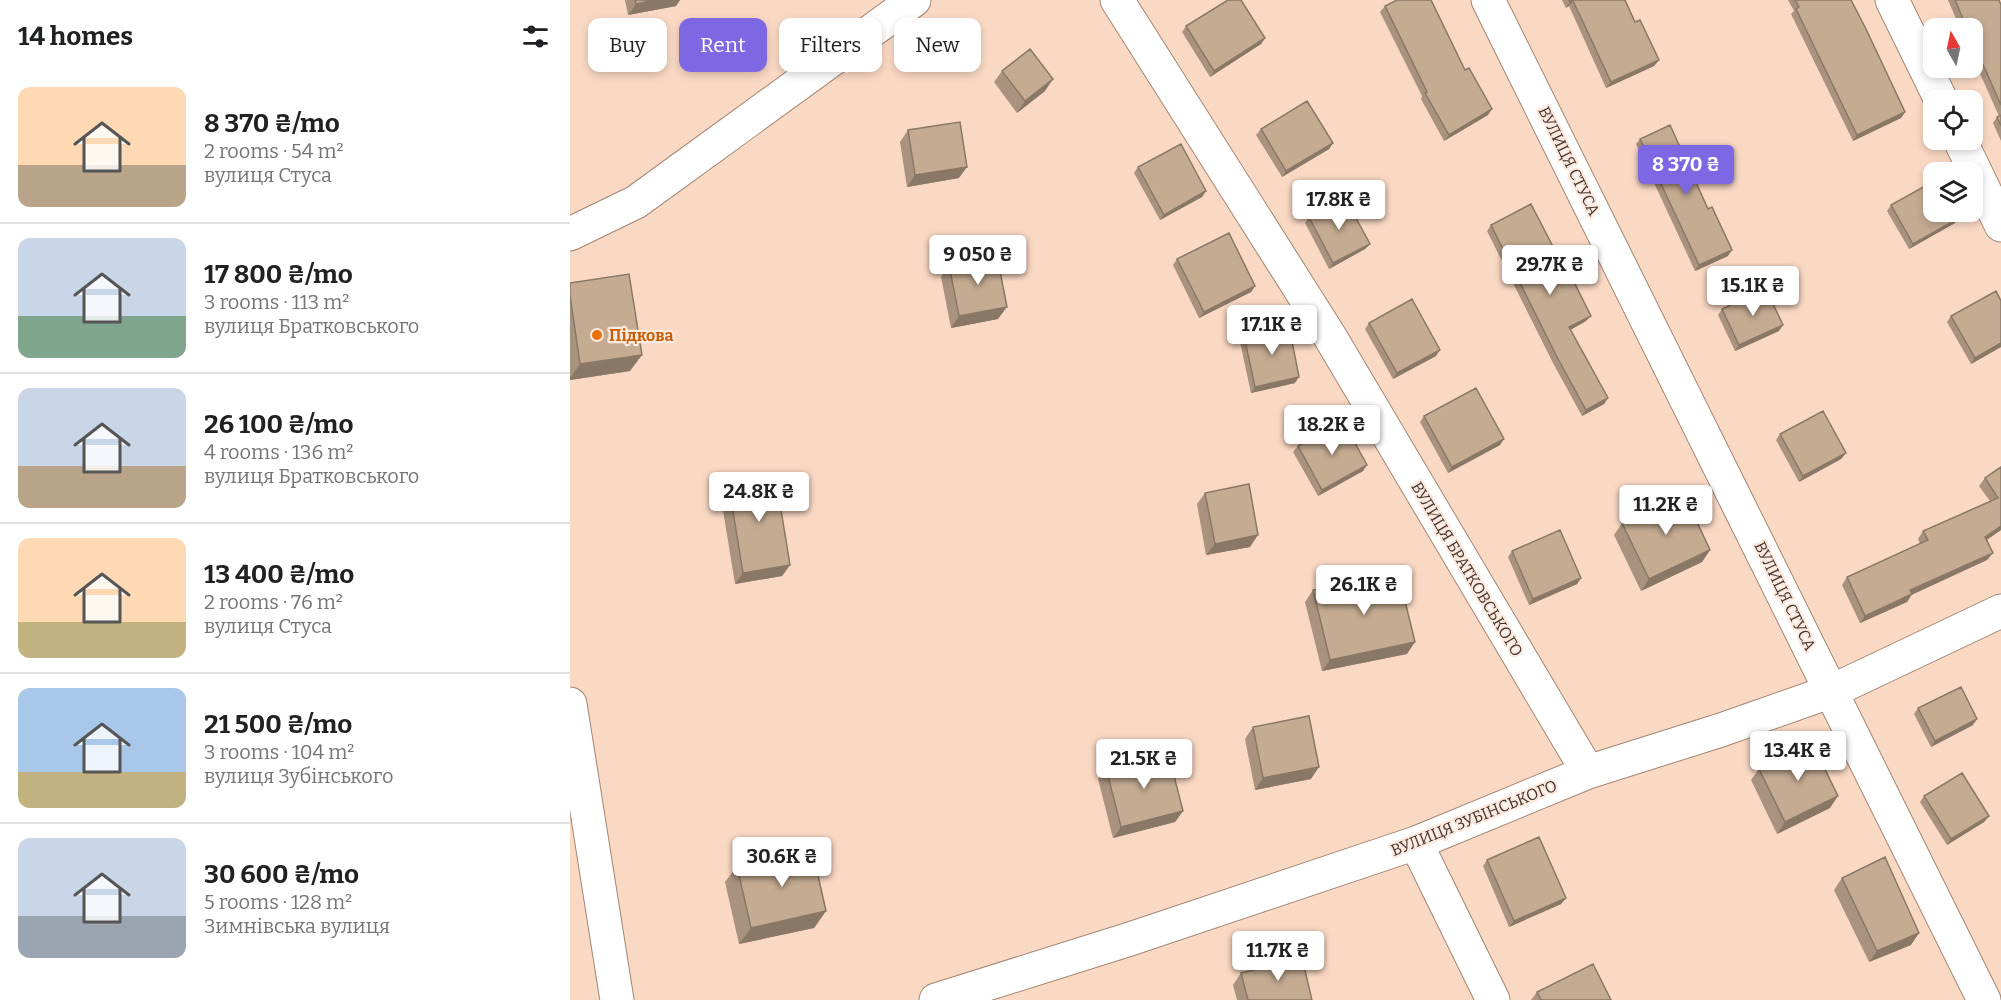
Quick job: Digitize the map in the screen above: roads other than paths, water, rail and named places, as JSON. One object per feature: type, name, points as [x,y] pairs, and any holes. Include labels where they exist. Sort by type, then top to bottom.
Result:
[{"type":"street","points":[[570,234],[636,202],[914,0]]},
{"type":"street","name":"ВУЛИЦЯ БРАТКОВСЬКОГО","points":[[1117,0],[1329,335],[1588,772]]},
{"type":"street","name":"ВУЛИЦЯ СТУСА","points":[[1488,0],[1984,1000]]},
{"type":"street","points":[[1892,0],[1936,90]]},
{"type":"street","points":[[1965,150],[2001,225]]},
{"type":"street","name":"ВУЛИЦЯ ЗУБІНСЬКОГО","points":[[936,1000],[1130,939],[1416,843],[1588,772],[1833,692],[2001,611]]},
{"type":"street","points":[[570,704],[617,1000]]},
{"type":"street","points":[[1416,843],[1493,1000]]},
{"type":"place","name":"Підкова","points":[[597,335]]}]
